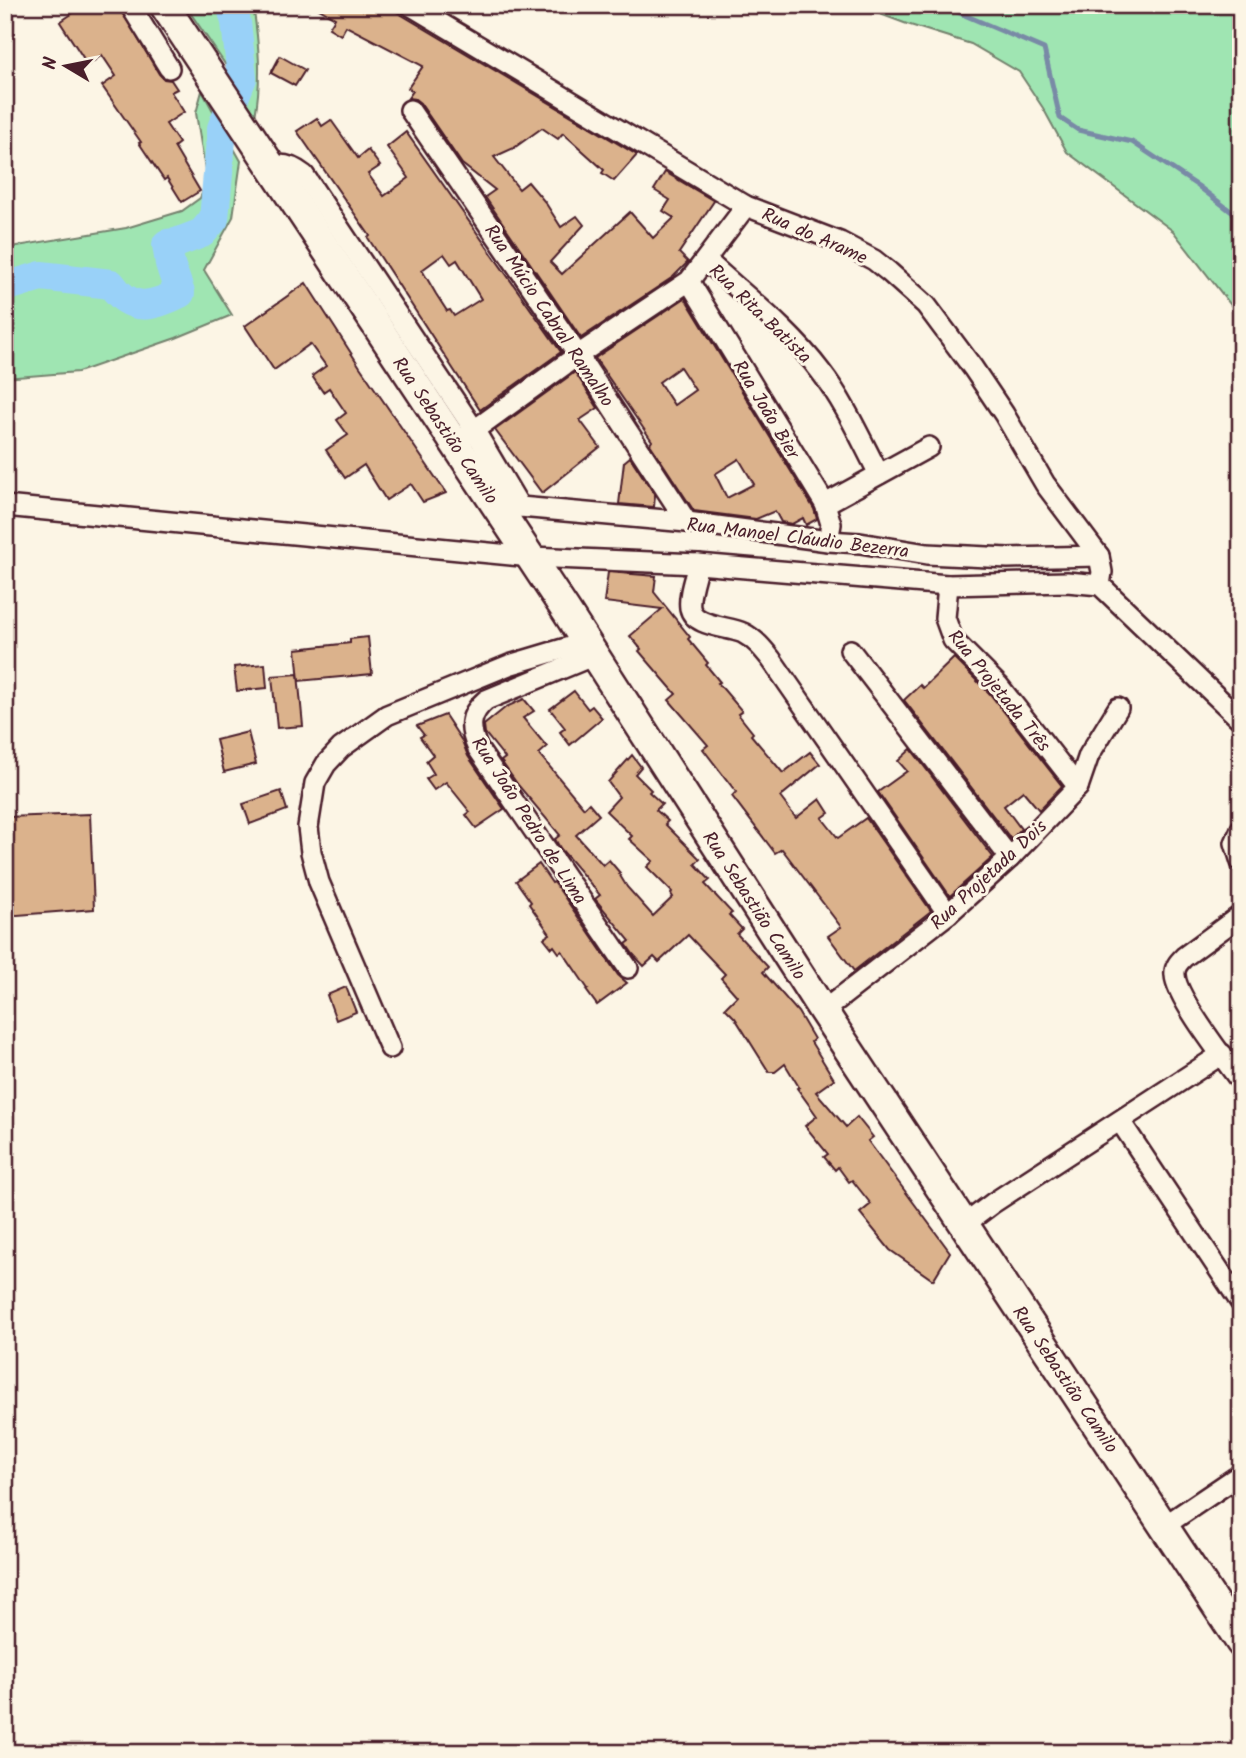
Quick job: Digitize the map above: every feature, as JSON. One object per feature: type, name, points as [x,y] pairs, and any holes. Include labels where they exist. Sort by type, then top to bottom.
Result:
[{"type":"main road","name":"Rua Sebastião Camilo","points":[[164,5],[270,167],[465,437],[509,507],[531,557],[823,1011],[1241,1643]]},
{"type":"street","points":[[130,5],[169,68]]},
{"type":"street","name":"Rua do Arame","points":[[410,5],[746,206],[840,242],[873,260],[926,305],[1004,414],[1045,484],[1099,556]]},
{"type":"street","name":"Rua Múcio Cabral Ramalho","points":[[410,110],[579,355],[687,522]]},
{"type":"street","points":[[465,437],[579,355],[689,281],[746,206]]},
{"type":"street","name":"Rua Rita Batista","points":[[706,260],[790,336],[823,373],[845,408],[879,474]]},
{"type":"street","name":"Rua João Bier","points":[[689,281],[825,504],[831,524],[828,541]]},
{"type":"street","points":[[825,504],[929,447]]},
{"type":"street","points":[[5,506],[531,557],[698,564],[948,585],[1067,582],[1100,585],[1241,720]]},
{"type":"street","name":"Rua Manoel Cláudio Bezerra","points":[[509,507],[687,522],[828,541],[860,542],[927,554],[1008,558],[1099,556]]},
{"type":"street","points":[[1099,556],[1102,572],[1100,585]]},
{"type":"street","points":[[698,564],[690,603],[694,617],[744,634],[771,659],[948,914]]},
{"type":"street","name":"Rua Projetada Três","points":[[948,585],[944,618],[953,640],[1006,694],[1078,787]]},
{"type":"street","points":[[390,1048],[319,882],[308,827],[315,783],[326,764],[341,748],[387,715],[509,665],[591,649]]},
{"type":"street","name":"Rua João Pedro de Lima","points":[[591,649],[486,700],[472,716],[471,726],[478,749],[628,968]]},
{"type":"street","points":[[850,650],[1010,858]]},
{"type":"street","name":"Rua Projetada Dois","points":[[823,1011],[948,914],[1010,858],[1078,787],[1089,755],[1118,708]]},
{"type":"street","points":[[1241,829],[1236,844],[1241,862]]},
{"type":"street","points":[[1241,915],[1184,957],[1174,972],[1179,991],[1241,1082]]},
{"type":"street","points":[[964,1225],[993,1203],[1222,1054]]},
{"type":"street","points":[[1120,1121],[1241,1303]]},
{"type":"street","points":[[1164,1526],[1241,1474]]},
{"type":"green space","points":[[185,5],[253,5],[259,61],[255,117],[229,70]]},
{"type":"green space","points":[[856,5],[1241,5],[1241,318],[1173,231],[1067,152],[1019,72],[971,44]]},
{"type":"green space","points":[[202,91],[241,161],[233,217],[204,270],[232,315],[176,338],[78,372],[5,378],[5,248],[126,228],[182,211],[200,198],[207,182],[196,113]]},
{"type":"building","points":[[72,5],[118,5],[159,74],[164,79],[171,80],[177,89],[171,92],[184,112],[166,124],[179,143],[174,147],[200,191],[182,202],[167,178],[164,180],[102,86],[116,76],[102,55],[88,65],[60,22],[76,11]]},
{"type":"building","points":[[312,5],[385,5],[637,155],[614,181],[602,173],[604,170],[563,133],[558,139],[542,128],[514,148],[494,157],[519,189],[528,182],[561,227],[577,216],[584,225],[550,262],[562,274],[630,212],[653,238],[674,218],[663,211],[670,200],[654,190],[665,172],[714,201],[679,253],[688,262],[673,277],[581,338],[485,197],[495,190],[462,164],[420,103],[408,98],[413,91],[408,88],[423,66],[346,26],[341,35],[329,28],[335,18]]},
{"type":"building","points":[[280,56],[305,70],[295,86],[271,73]]},
{"type":"building","points":[[317,118],[322,126],[331,120],[358,158],[368,150],[380,166],[368,174],[384,196],[409,178],[387,147],[406,132],[561,352],[480,410],[368,238],[370,236],[297,131]],"holes":[[[444,254],[451,264],[457,260],[481,299],[454,316],[450,310],[447,311],[422,270]]]},
{"type":"building","points":[[306,283],[446,493],[423,502],[411,484],[386,500],[364,465],[345,478],[326,450],[348,435],[337,420],[346,413],[329,388],[323,392],[312,376],[326,366],[310,344],[274,370],[245,326]]},
{"type":"building","points":[[685,298],[814,509],[817,519],[806,525],[803,518],[792,524],[781,522],[775,511],[756,519],[694,511],[650,444],[652,441],[595,358]],"holes":[[[680,367],[695,390],[674,405],[659,382]],[[739,459],[754,484],[727,498],[715,474]]]},
{"type":"building","points":[[575,372],[598,408],[580,420],[600,447],[542,493],[495,430]]},
{"type":"building","points":[[630,457],[655,495],[654,507],[619,504],[624,462]]},
{"type":"building","points":[[608,572],[656,576],[654,592],[690,637],[688,639],[708,663],[706,665],[720,682],[718,683],[742,711],[738,714],[753,733],[751,735],[783,773],[810,752],[820,764],[780,797],[796,818],[820,799],[829,813],[822,818],[838,838],[866,818],[931,911],[854,971],[828,936],[841,927],[782,849],[775,853],[732,796],[736,792],[703,749],[708,745],[669,700],[676,694],[639,651],[641,649],[630,636],[662,609],[604,602]]},
{"type":"building","points":[[368,637],[372,674],[299,681],[296,649],[350,643],[350,639]]},
{"type":"building","points":[[954,658],[990,694],[1062,786],[1039,810],[1023,791],[1004,806],[1021,829],[1011,839],[904,700],[920,685],[923,688]]},
{"type":"building","points":[[265,664],[267,688],[237,691],[234,667]]},
{"type":"building","points":[[298,674],[303,726],[277,728],[272,676]]},
{"type":"building","points":[[574,691],[588,709],[592,706],[602,718],[570,745],[560,732],[565,728],[550,709]]},
{"type":"building","points":[[524,699],[534,711],[523,718],[547,747],[539,754],[584,808],[589,803],[599,815],[576,835],[603,865],[609,860],[627,887],[653,916],[673,897],[672,892],[647,867],[653,861],[629,839],[632,836],[606,811],[619,797],[608,782],[632,755],[641,767],[635,774],[662,804],[656,810],[668,821],[665,824],[700,859],[695,864],[710,880],[705,884],[732,913],[729,915],[742,929],[737,934],[768,967],[763,972],[798,1012],[814,1039],[811,1042],[834,1079],[816,1092],[846,1127],[857,1117],[873,1137],[868,1141],[950,1252],[933,1280],[890,1250],[860,1213],[871,1204],[852,1180],[849,1182],[838,1167],[835,1170],[824,1157],[828,1154],[805,1126],[817,1116],[797,1088],[799,1087],[785,1064],[775,1072],[769,1072],[735,1018],[725,1008],[737,996],[721,978],[725,974],[688,935],[659,962],[654,957],[644,966],[633,954],[626,944],[630,941],[595,899],[600,895],[560,848],[555,839],[560,835],[518,785],[501,761],[505,758],[485,733],[484,725],[506,707]]},
{"type":"building","points":[[445,715],[462,741],[468,756],[504,809],[476,828],[466,815],[470,812],[446,782],[434,790],[426,779],[434,774],[426,761],[433,755],[420,737],[424,735],[417,726]]},
{"type":"building","points":[[248,732],[256,764],[224,772],[216,740]]},
{"type":"building","points":[[911,749],[993,857],[950,896],[878,792],[907,771],[898,761]]},
{"type":"building","points":[[281,791],[287,810],[250,824],[243,804]]},
{"type":"building","points":[[90,814],[94,909],[5,916],[5,817]]},
{"type":"building","points":[[539,864],[618,975],[627,983],[597,1005],[562,951],[559,953],[554,946],[552,948],[544,938],[550,934],[516,881]]},
{"type":"building","points":[[346,987],[356,1012],[336,1020],[327,995]]},
{"type":"waterway","points":[[5,287],[41,276],[111,284],[126,300],[142,305],[160,302],[180,293],[170,264],[167,244],[202,233],[214,219],[222,128],[242,78],[236,22],[231,5]]},
{"type":"waterway","points":[[941,5],[1044,49],[1060,118],[1078,130],[1132,142],[1198,186],[1241,219]]}]
